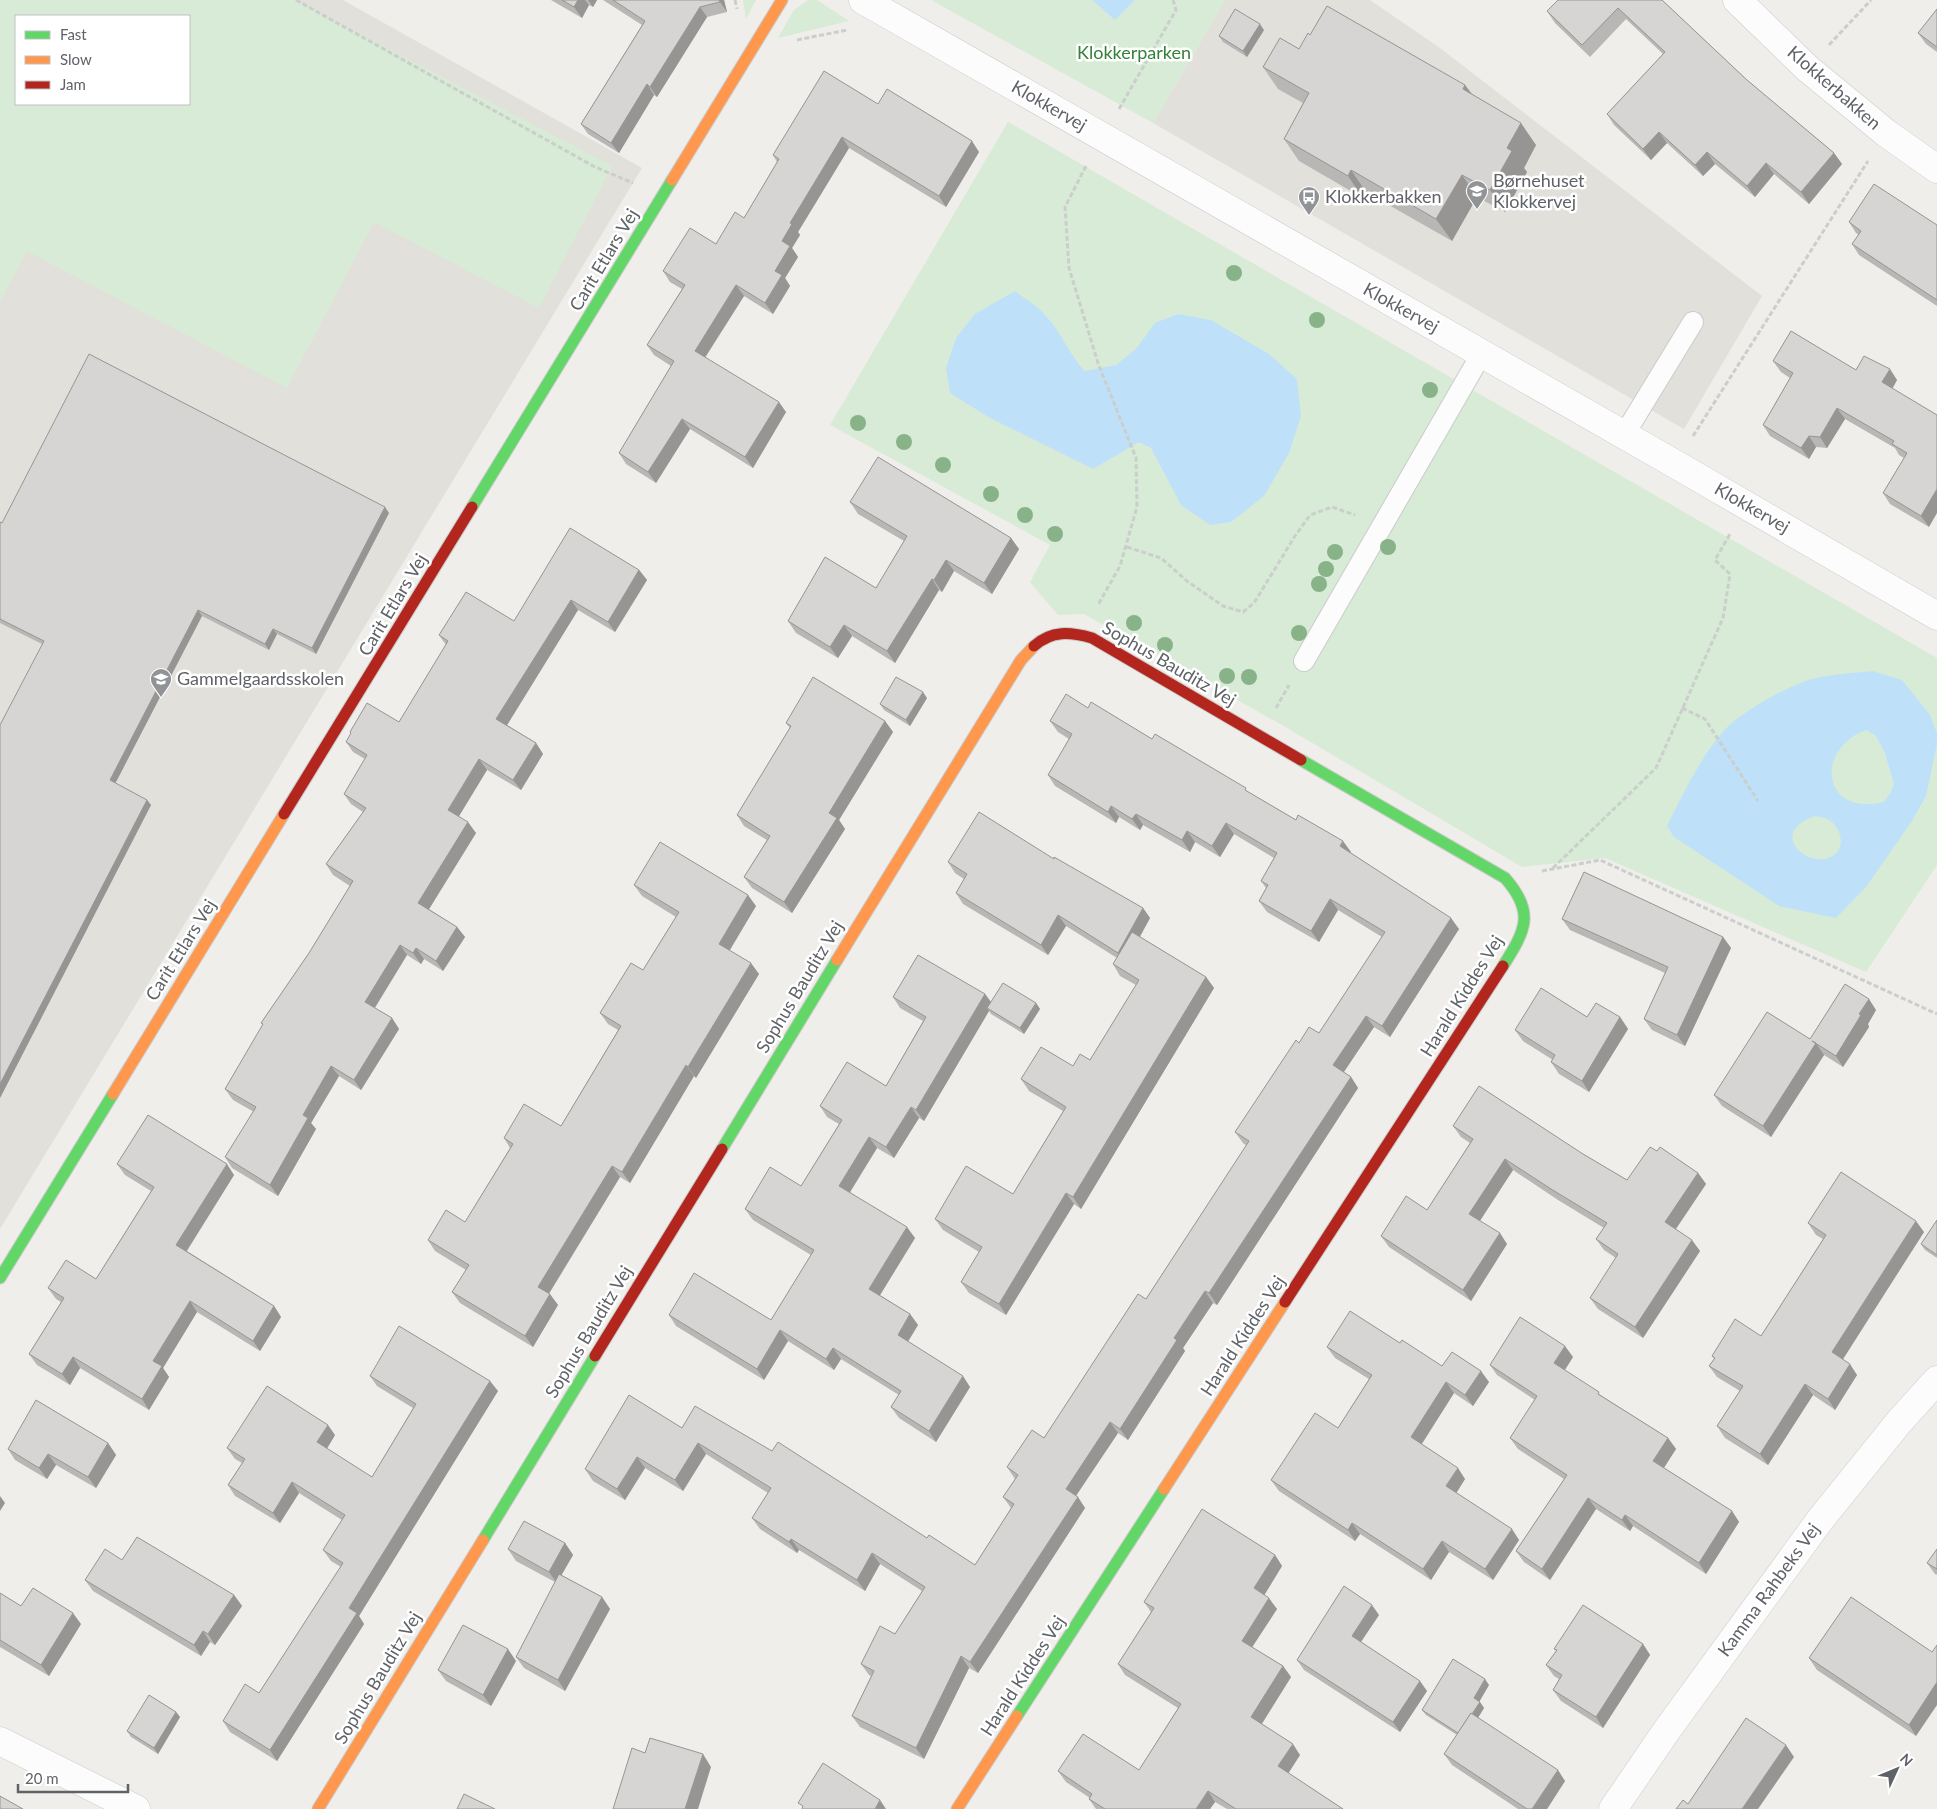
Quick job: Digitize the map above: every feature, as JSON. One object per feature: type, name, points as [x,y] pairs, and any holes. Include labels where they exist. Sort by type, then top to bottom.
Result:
[{"type":"street","name":"Carit Etlars Vej","points":[[0,1278],[782,0]]},
{"type":"street","name":"Klokkervej","points":[[863,0],[1482,353],[1937,616]]},
{"type":"street","name":"Klokkerbakken","points":[[1737,0],[1808,68],[1886,134],[1937,169]]},
{"type":"street","name":"Sophus Bauditz Vej","points":[[318,1809],[1020,660],[1032,646],[1047,636],[1064,633],[1082,634],[1092,638],[1505,878]]},
{"type":"street","name":"Harald Kiddes Vej","points":[[957,1809],[1515,947],[1524,929],[1525,909],[1518,891],[1505,878]]},
{"type":"street","name":"Kamma Rahbeks Vej","points":[[1613,1809],[1667,1730],[1820,1520],[1899,1422],[1937,1380]]},
{"type":"street","points":[[0,1741],[136,1809]]},
{"type":"lane","points":[[1624,435],[1693,322]]},
{"type":"lane","points":[[1304,661],[1482,353]]},
{"type":"path","points":[[296,0],[595,167],[638,185],[660,201]]},
{"type":"path","points":[[1082,634],[1120,566],[1127,547],[1137,507],[1136,458],[1098,362],[1069,268],[1065,207],[1176,10],[1173,0]]},
{"type":"path","points":[[1808,68],[1871,0]]},
{"type":"path","points":[[1675,464],[1886,134]]},
{"type":"path","points":[[1127,547],[1161,558],[1206,595],[1223,606],[1243,612],[1254,603],[1310,515],[1332,507],[1382,524]]},
{"type":"path","points":[[1553,869],[1656,768],[1723,618],[1730,574],[1715,560]]},
{"type":"path","points":[[1260,737],[1304,661]]},
{"type":"path","points":[[1682,708],[1705,719],[1758,801]]},
{"type":"path","points":[[1505,878],[1600,860],[1937,1014]]},
{"type":"shaded area","name":"Gammelgaardsskolen","points":[[0,0],[343,0],[642,168],[0,1229]]},
{"type":"shaded area","name":"Børnehuset Klokkervej","points":[[1225,0],[1370,0],[1440,48],[1762,296],[1684,429],[1153,123]]},
{"type":"green space","points":[[0,0],[295,0],[612,166],[539,308],[374,222],[287,388],[27,251],[0,302]]},
{"type":"green space","points":[[743,0],[756,0],[746,19]]},
{"type":"green space","points":[[808,0],[817,0],[849,21],[778,38],[794,10]]},
{"type":"green space","name":"Klokkerparken","points":[[931,0],[1225,0],[1153,123]]},
{"type":"green space","points":[[1008,122],[1937,658],[1937,865],[1866,972],[1605,858],[1522,867],[1282,725],[1084,614],[1058,615],[1030,582],[1050,545],[830,425]]},
{"type":"water","points":[[1092,0],[1135,0],[1115,20]]},
{"type":"water","points":[[1015,291],[1043,312],[1085,371],[1116,365],[1136,349],[1155,323],[1178,314],[1211,320],[1269,354],[1297,379],[1301,416],[1289,453],[1264,496],[1231,522],[1210,525],[1181,505],[1151,448],[1139,442],[1093,469],[990,418],[950,393],[946,368],[956,338],[975,314]]},
{"type":"water","points":[[1873,671],[1902,680],[1930,715],[1937,733],[1937,744],[1926,796],[1912,821],[1866,887],[1836,918],[1779,906],[1674,837],[1667,826],[1698,767],[1728,726],[1776,694],[1812,679]],"holes":[[[1867,730],[1876,736],[1885,753],[1894,784],[1884,802],[1863,804],[1847,799],[1837,790],[1832,778],[1833,764],[1839,750],[1850,738]],[[1815,816],[1831,821],[1839,833],[1840,847],[1829,858],[1818,859],[1808,856],[1799,850],[1793,842],[1793,833],[1800,824]]]},
{"type":"building","points":[[562,0],[578,0],[574,7]]},
{"type":"building","points":[[613,0],[719,0],[720,2],[700,7],[650,87],[647,84],[611,143],[581,124],[645,21]]},
{"type":"building","points":[[1558,0],[1662,0],[1747,80],[1834,153],[1801,192],[1766,163],[1747,186],[1707,152],[1695,165],[1659,132],[1643,149],[1607,114],[1665,52],[1618,8],[1582,45],[1547,11]]},
{"type":"building","points":[[1327,6],[1465,85],[1463,89],[1521,123],[1507,148],[1512,151],[1490,190],[1462,175],[1436,219],[1351,170],[1348,176],[1284,139],[1309,93],[1263,67],[1280,38],[1299,49],[1308,33],[1310,35]]},
{"type":"building","points":[[1235,9],[1260,24],[1243,51],[1219,36]]},
{"type":"building","points":[[1937,9],[1937,47],[1918,33]]},
{"type":"building","points":[[824,71],[878,104],[887,89],[972,141],[939,196],[842,137],[790,223],[792,224],[782,241],[790,246],[775,271],[782,275],[765,303],[736,285],[695,351],[779,402],[745,457],[682,419],[648,472],[619,453],[674,361],[647,345],[685,285],[663,271],[690,228],[716,244],[735,212],[744,218],[779,159],[773,155]]},
{"type":"building","points":[[1874,184],[1937,225],[1937,300],[1852,244],[1861,231],[1849,222]]},
{"type":"building","points":[[1791,331],[1856,370],[1864,356],[1890,369],[1882,382],[1937,415],[1937,489],[1921,516],[1883,493],[1907,453],[1892,444],[1894,441],[1837,408],[1820,437],[1809,436],[1801,448],[1763,425],[1793,373],[1773,361]]},
{"type":"building","points":[[89,354],[385,507],[312,648],[273,629],[265,644],[198,610],[110,780],[147,800],[0,1084],[0,725],[44,641],[0,619],[0,522],[2,523]]},
{"type":"building","points":[[878,457],[1011,538],[984,583],[946,560],[887,651],[844,625],[830,647],[788,621],[825,557],[876,588],[907,536],[850,502]]},
{"type":"building","points":[[570,528],[639,570],[608,622],[571,600],[496,719],[536,743],[513,780],[479,759],[448,810],[468,822],[418,903],[457,927],[436,961],[416,948],[413,953],[400,945],[365,1002],[392,1018],[354,1080],[331,1066],[303,1115],[308,1118],[270,1185],[225,1157],[256,1107],[225,1089],[263,1024],[261,1023],[309,953],[353,881],[326,864],[366,808],[344,794],[367,755],[346,742],[350,732],[367,703],[399,722],[448,641],[439,635],[466,592],[514,621]]},
{"type":"building","points":[[813,677],[885,721],[829,813],[837,818],[784,902],[744,877],[770,836],[737,815],[791,726],[786,723]]},
{"type":"building","points":[[896,677],[923,692],[906,720],[880,704]]},
{"type":"building","points":[[1066,694],[1088,708],[1091,702],[1152,739],[1155,734],[1296,820],[1298,815],[1343,841],[1340,846],[1451,918],[1382,1026],[1366,1016],[1333,1065],[1351,1077],[1209,1293],[1205,1291],[1174,1338],[1177,1340],[1120,1429],[1110,1422],[1066,1489],[1078,1497],[970,1662],[961,1656],[916,1748],[852,1716],[874,1671],[861,1664],[880,1626],[895,1634],[925,1587],[872,1553],[857,1580],[791,1539],[789,1542],[752,1518],[771,1488],[698,1443],[675,1480],[637,1457],[617,1489],[585,1469],[629,1395],[682,1428],[695,1406],[772,1451],[778,1442],[927,1538],[929,1535],[975,1565],[1014,1504],[1003,1497],[1018,1475],[1007,1467],[1032,1430],[1044,1438],[1138,1294],[1146,1299],[1249,1141],[1235,1132],[1296,1040],[1299,1043],[1309,1027],[1319,1033],[1385,932],[1330,899],[1311,931],[1259,901],[1268,885],[1261,881],[1277,853],[1226,823],[1212,846],[1187,831],[1182,840],[1136,814],[1132,819],[1111,806],[1108,812],[1048,775],[1072,734],[1050,721]]},
{"type":"building","points":[[979,812],[1054,859],[1054,857],[1143,908],[1118,953],[1058,915],[1041,945],[956,893],[967,874],[948,862]]},
{"type":"building","points":[[660,842],[748,895],[719,944],[751,963],[688,1067],[686,1065],[622,1172],[612,1166],[538,1287],[550,1294],[525,1336],[452,1292],[469,1265],[428,1240],[446,1210],[465,1222],[513,1144],[504,1138],[524,1104],[561,1126],[621,1026],[600,1013],[631,963],[643,970],[679,912],[634,885]]},
{"type":"building","points":[[1584,872],[1723,937],[1677,1035],[1644,1019],[1668,967],[1562,919]]},
{"type":"building","points":[[1132,932],[1206,977],[1073,1197],[1066,1193],[999,1304],[961,1282],[982,1247],[935,1219],[966,1166],[1013,1194],[1066,1107],[1021,1079],[1041,1047],[1073,1066],[1080,1054],[1090,1060],[1139,980],[1113,964]]},
{"type":"building","points":[[918,955],[985,994],[916,1110],[911,1107],[886,1147],[869,1137],[839,1186],[907,1227],[869,1289],[910,1314],[898,1335],[963,1376],[929,1431],[891,1407],[901,1391],[833,1348],[826,1359],[780,1330],[757,1369],[669,1315],[694,1273],[771,1320],[814,1250],[745,1209],[770,1167],[801,1186],[842,1120],[820,1106],[847,1062],[886,1086],[926,1017],[893,997]]},
{"type":"building","points":[[1003,983],[1036,1003],[1020,1028],[987,1008]]},
{"type":"building","points":[[1845,984],[1869,999],[1836,1056],[1816,1043],[1763,1126],[1714,1095],[1767,1012],[1810,1039]]},
{"type":"building","points":[[1541,988],[1587,1017],[1596,1003],[1620,1017],[1582,1081],[1551,1062],[1555,1055],[1515,1030]]},
{"type":"building","points":[[1479,1086],[1583,1154],[1627,1180],[1650,1147],[1657,1151],[1660,1147],[1698,1173],[1665,1222],[1692,1240],[1635,1327],[1590,1298],[1618,1254],[1596,1239],[1607,1223],[1505,1159],[1469,1214],[1500,1233],[1463,1290],[1381,1236],[1406,1196],[1427,1210],[1473,1139],[1453,1126]]},
{"type":"building","points":[[148,1115],[227,1164],[176,1245],[274,1306],[253,1341],[190,1301],[153,1361],[162,1366],[142,1399],[73,1357],[62,1374],[29,1354],[64,1298],[48,1288],[66,1260],[96,1279],[154,1187],[117,1164]]},
{"type":"building","points":[[1841,1172],[1916,1221],[1832,1352],[1850,1364],[1828,1399],[1805,1384],[1760,1454],[1717,1426],[1743,1386],[1709,1366],[1715,1358],[1712,1356],[1735,1319],[1761,1336],[1826,1235],[1808,1223]]},
{"type":"building","points":[[1937,1220],[1937,1255],[1921,1244]]},
{"type":"building","points":[[1350,1311],[1400,1343],[1402,1340],[1442,1366],[1452,1352],[1481,1371],[1465,1395],[1446,1382],[1411,1437],[1458,1468],[1446,1486],[1512,1529],[1485,1569],[1442,1541],[1423,1569],[1352,1523],[1348,1530],[1271,1480],[1315,1413],[1338,1428],[1372,1375],[1327,1347]]},
{"type":"building","points":[[1520,1317],[1565,1346],[1554,1363],[1599,1392],[1598,1394],[1668,1438],[1653,1461],[1732,1511],[1699,1563],[1625,1515],[1622,1520],[1588,1498],[1542,1569],[1516,1551],[1567,1475],[1510,1438],[1537,1396],[1490,1365]]},
{"type":"building","points":[[399,1326],[490,1381],[349,1608],[357,1613],[270,1750],[223,1721],[245,1684],[259,1693],[343,1563],[323,1550],[345,1515],[292,1482],[273,1513],[228,1485],[245,1459],[227,1448],[267,1386],[328,1425],[317,1442],[372,1477],[416,1404],[370,1376]]},
{"type":"building","points":[[36,1400],[108,1443],[88,1477],[48,1454],[39,1468],[8,1449]]},
{"type":"building","points":[[1202,1509],[1275,1555],[1254,1588],[1269,1598],[1242,1641],[1283,1666],[1251,1717],[1293,1744],[1278,1766],[1343,1809],[1236,1809],[1208,1791],[1196,1809],[1105,1809],[1089,1799],[1092,1794],[1058,1771],[1083,1734],[1139,1770],[1181,1704],[1118,1664],[1154,1608],[1144,1602]]},
{"type":"building","points":[[524,1521],[565,1543],[549,1572],[508,1549]]},
{"type":"building","points":[[137,1537],[234,1595],[208,1634],[203,1631],[194,1645],[85,1580],[105,1549],[122,1560]]},
{"type":"building","points":[[1937,1549],[1937,1569],[1927,1563]]},
{"type":"building","points":[[559,1574],[602,1597],[558,1680],[516,1657]]},
{"type":"building","points":[[1344,1586],[1372,1605],[1352,1636],[1420,1681],[1393,1722],[1297,1660]]},
{"type":"building","points":[[33,1588],[73,1613],[41,1665],[0,1640],[0,1593],[21,1606]]},
{"type":"building","points":[[1851,1597],[1932,1652],[1937,1645],[1937,1682],[1909,1725],[1809,1658]]},
{"type":"building","points":[[1583,1605],[1643,1644],[1596,1717],[1553,1690],[1562,1675],[1546,1665],[1557,1650],[1554,1649]]},
{"type":"building","points":[[463,1625],[508,1649],[483,1695],[438,1670]]},
{"type":"building","points":[[1453,1659],[1485,1679],[1474,1698],[1480,1702],[1458,1733],[1422,1710]]},
{"type":"building","points":[[149,1695],[176,1712],[154,1748],[127,1731]]},
{"type":"building","points":[[1471,1713],[1558,1770],[1532,1809],[1527,1809],[1444,1754]]},
{"type":"building","points":[[1746,1718],[1786,1745],[1742,1809],[1676,1809],[1683,1800],[1688,1804]]},
{"type":"building","points":[[650,1738],[703,1754],[685,1809],[613,1809],[632,1748],[645,1753]]},
{"type":"building","points":[[823,1763],[880,1800],[875,1809],[802,1809],[803,1806],[798,1803]]},
{"type":"building","points":[[464,1794],[495,1809],[457,1809]]},
{"type":"building","points":[[0,1796],[23,1809],[0,1809]]},
{"type":"traffic: fast","points":[[472,507],[672,180]]},
{"type":"traffic: fast","points":[[1301,760],[1505,878],[1515,890],[1521,902],[1524,922],[1517,942],[1503,966]]},
{"type":"traffic: fast","points":[[722,1149],[837,960]]},
{"type":"traffic: fast","points":[[0,1278],[113,1094]]},
{"type":"traffic: fast","points":[[483,1540],[595,1356]]},
{"type":"traffic: fast","points":[[1017,1716],[1164,1489]]},
{"type":"traffic: slow","points":[[672,180],[782,0]]},
{"type":"traffic: slow","points":[[837,960],[1021,660],[1034,646]]},
{"type":"traffic: slow","points":[[113,1094],[284,814]]},
{"type":"traffic: slow","points":[[1164,1489],[1285,1302]]},
{"type":"traffic: slow","points":[[318,1809],[483,1540]]},
{"type":"traffic: slow","points":[[957,1809],[1017,1716]]},
{"type":"traffic: jam","points":[[284,814],[472,507]]},
{"type":"traffic: jam","points":[[1034,646],[1054,635],[1076,634],[1092,638],[1301,760]]},
{"type":"traffic: jam","points":[[1285,1302],[1503,966]]},
{"type":"traffic: jam","points":[[595,1356],[722,1149]]},
{"type":"place","name":"Børnehuset Klokkervej","points":[[1477,210]]},
{"type":"place","name":"Klokkerbakken","points":[[1309,216]]},
{"type":"place","name":"Gammelgaardsskolen","points":[[161,698]]}]
